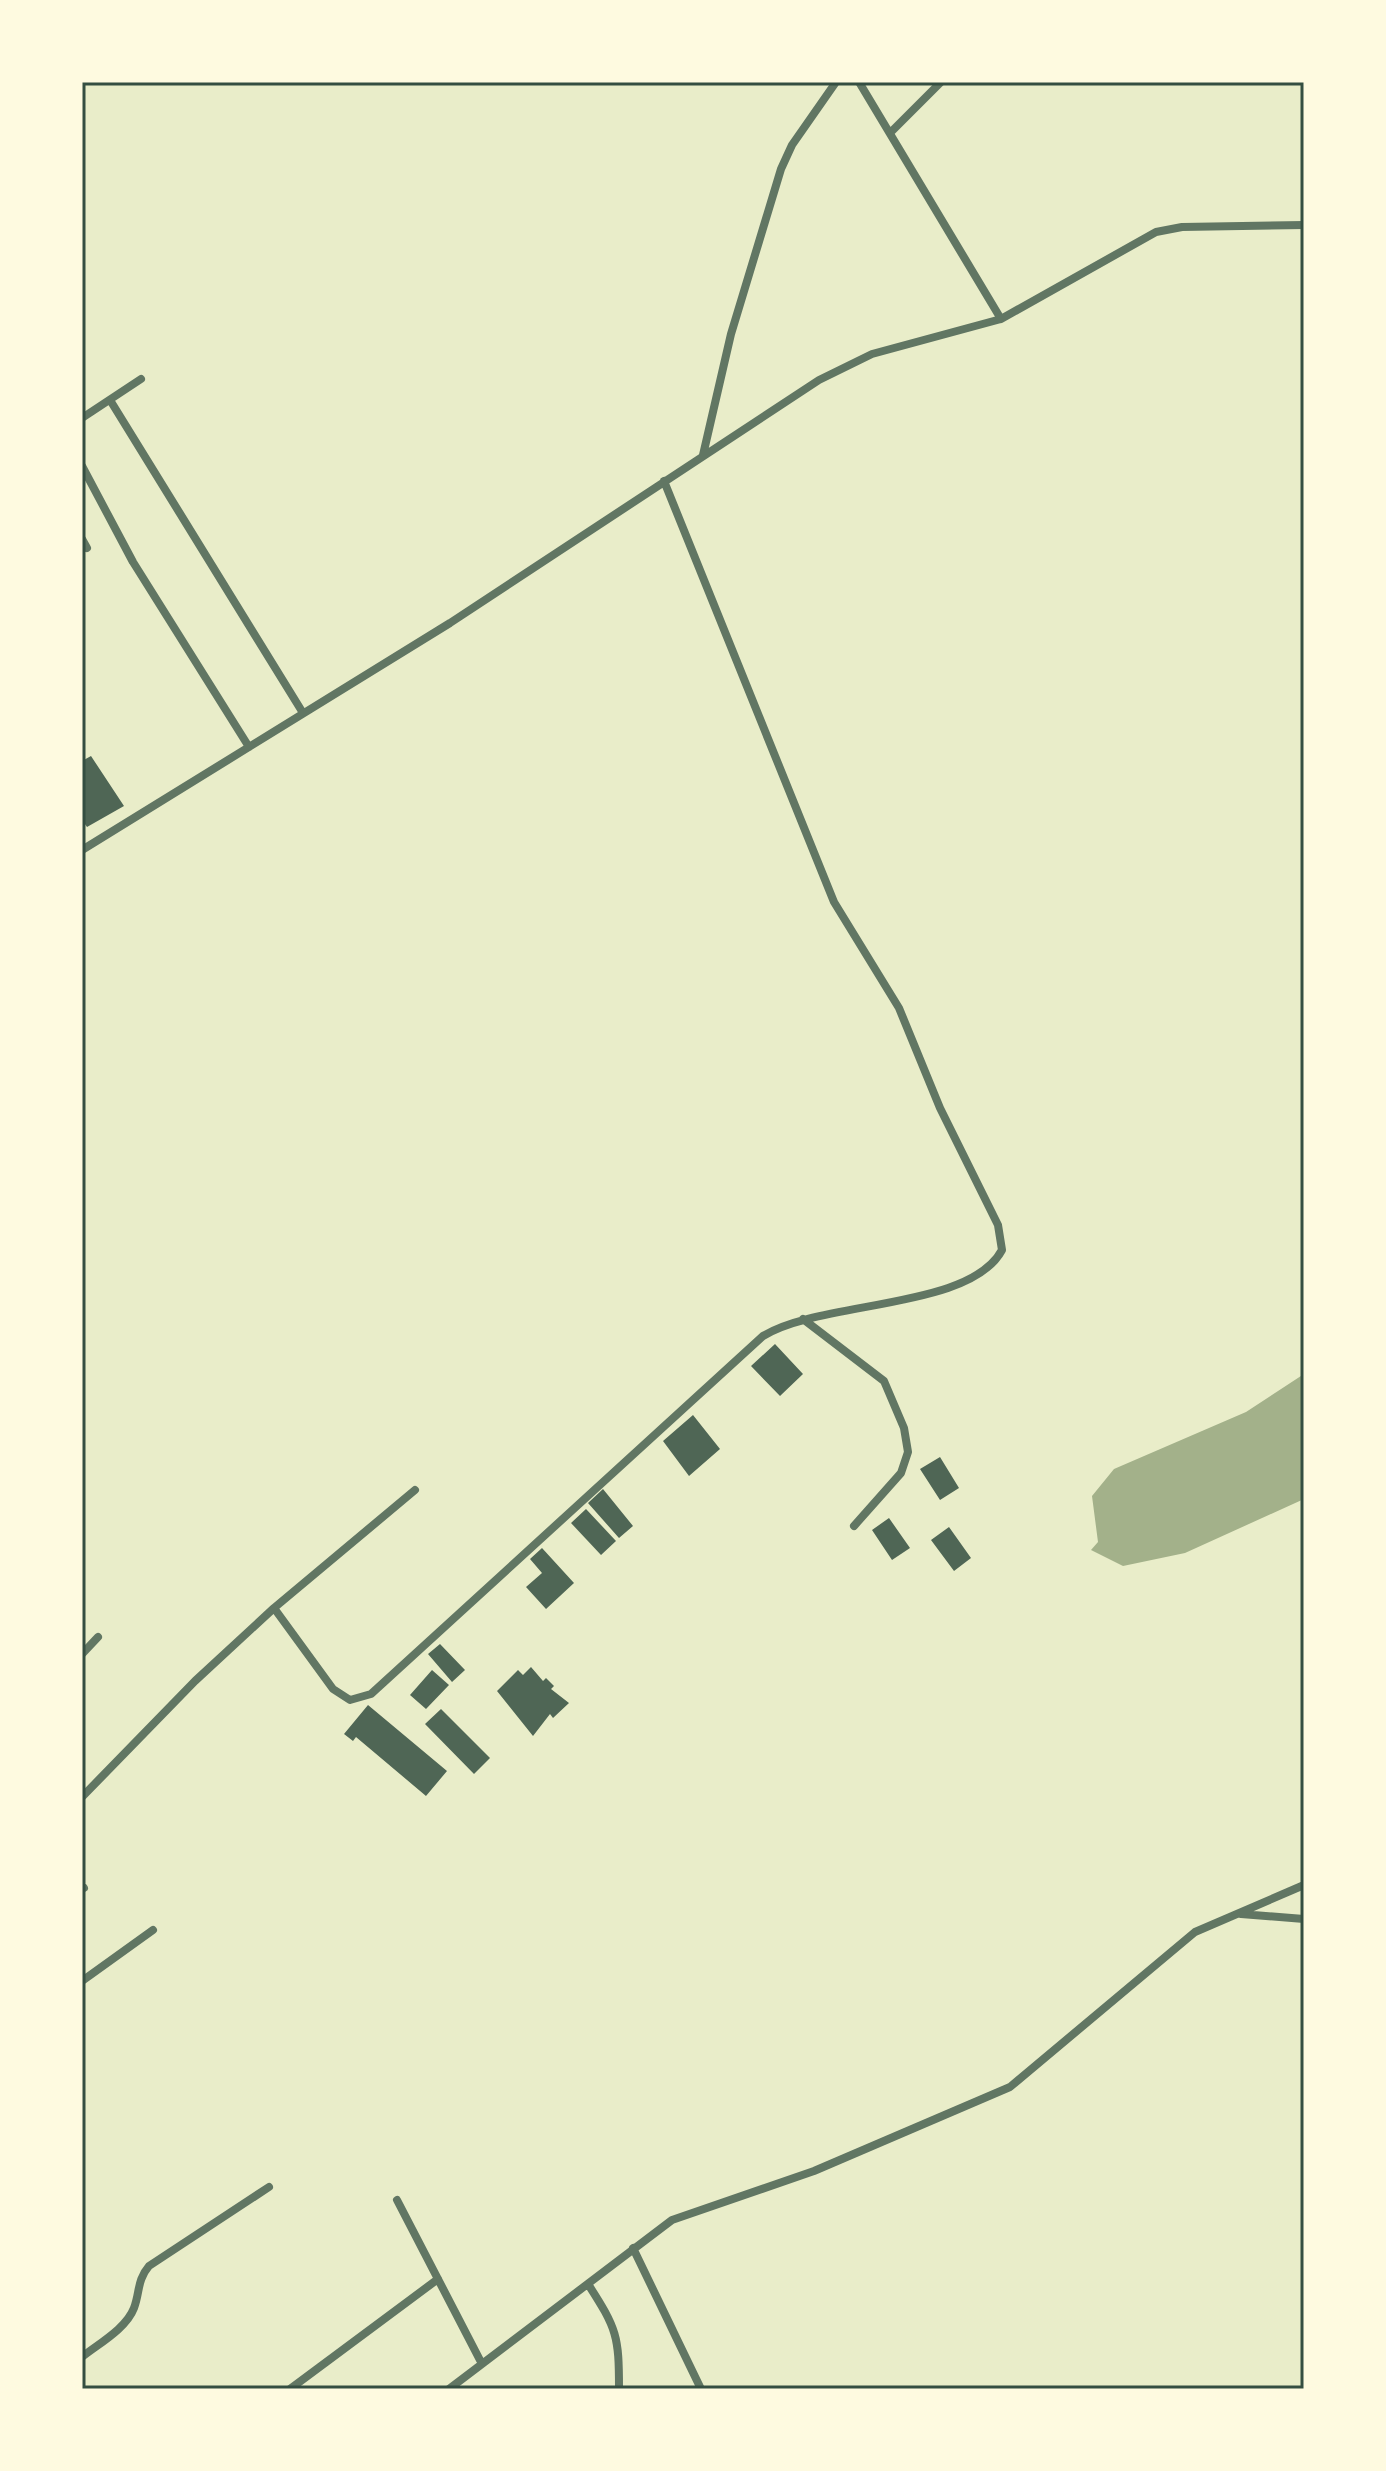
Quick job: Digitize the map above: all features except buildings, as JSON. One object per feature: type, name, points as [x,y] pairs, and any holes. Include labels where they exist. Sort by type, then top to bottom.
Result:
[{"type":"street","points":[[703,455],[731,334],[781,169],[792,145],[836,82]]},
{"type":"street","points":[[859,82],[1001,319]]},
{"type":"street","points":[[890,133],[941,82]]},
{"type":"street","points":[[82,850],[450,623],[819,380],[872,354],[1001,319],[1156,232],[1182,227],[1304,225]]},
{"type":"street","points":[[82,418],[141,379]]},
{"type":"street","points":[[110,400],[303,713]]},
{"type":"street","points":[[82,466],[133,562],[249,747]]},
{"type":"street","points":[[274,1608],[333,1689],[350,1700],[371,1694],[744,1351],[779,1327],[803,1319],[916,1298],[951,1285],[988,1268],[1002,1250],[1003,1238],[940,1108],[899,1008],[834,902],[664,481]]},
{"type":"street","points":[[82,539],[87,548]]},
{"type":"street","points":[[803,1319],[884,1381],[904,1428],[908,1452],[901,1473],[854,1526]]},
{"type":"street","points":[[82,1797],[195,1681],[274,1608],[415,1490]]},
{"type":"street","points":[[82,1654],[98,1637]]},
{"type":"street","points":[[449,2389],[672,2220],[814,2171],[1010,2087],[1181,1942],[1304,1885]]},
{"type":"street","points":[[1239,1913],[1304,1919]]},
{"type":"street","points":[[82,1981],[153,1930]]},
{"type":"street","points":[[82,2357],[129,2318],[135,2307],[139,2280],[149,2266],[269,2187]]},
{"type":"street","points":[[397,2200],[482,2364]]},
{"type":"street","points":[[633,2248],[701,2389]]},
{"type":"street","points":[[290,2389],[438,2279]]},
{"type":"street","points":[[588,2284],[614,2324],[619,2342],[619,2389]]},
{"type":"shaded area","points":[[1304,1374],[1304,1499],[1185,1553],[1123,1566],[1091,1550],[1098,1542],[1092,1496],[1114,1469],[1246,1412]]}]
